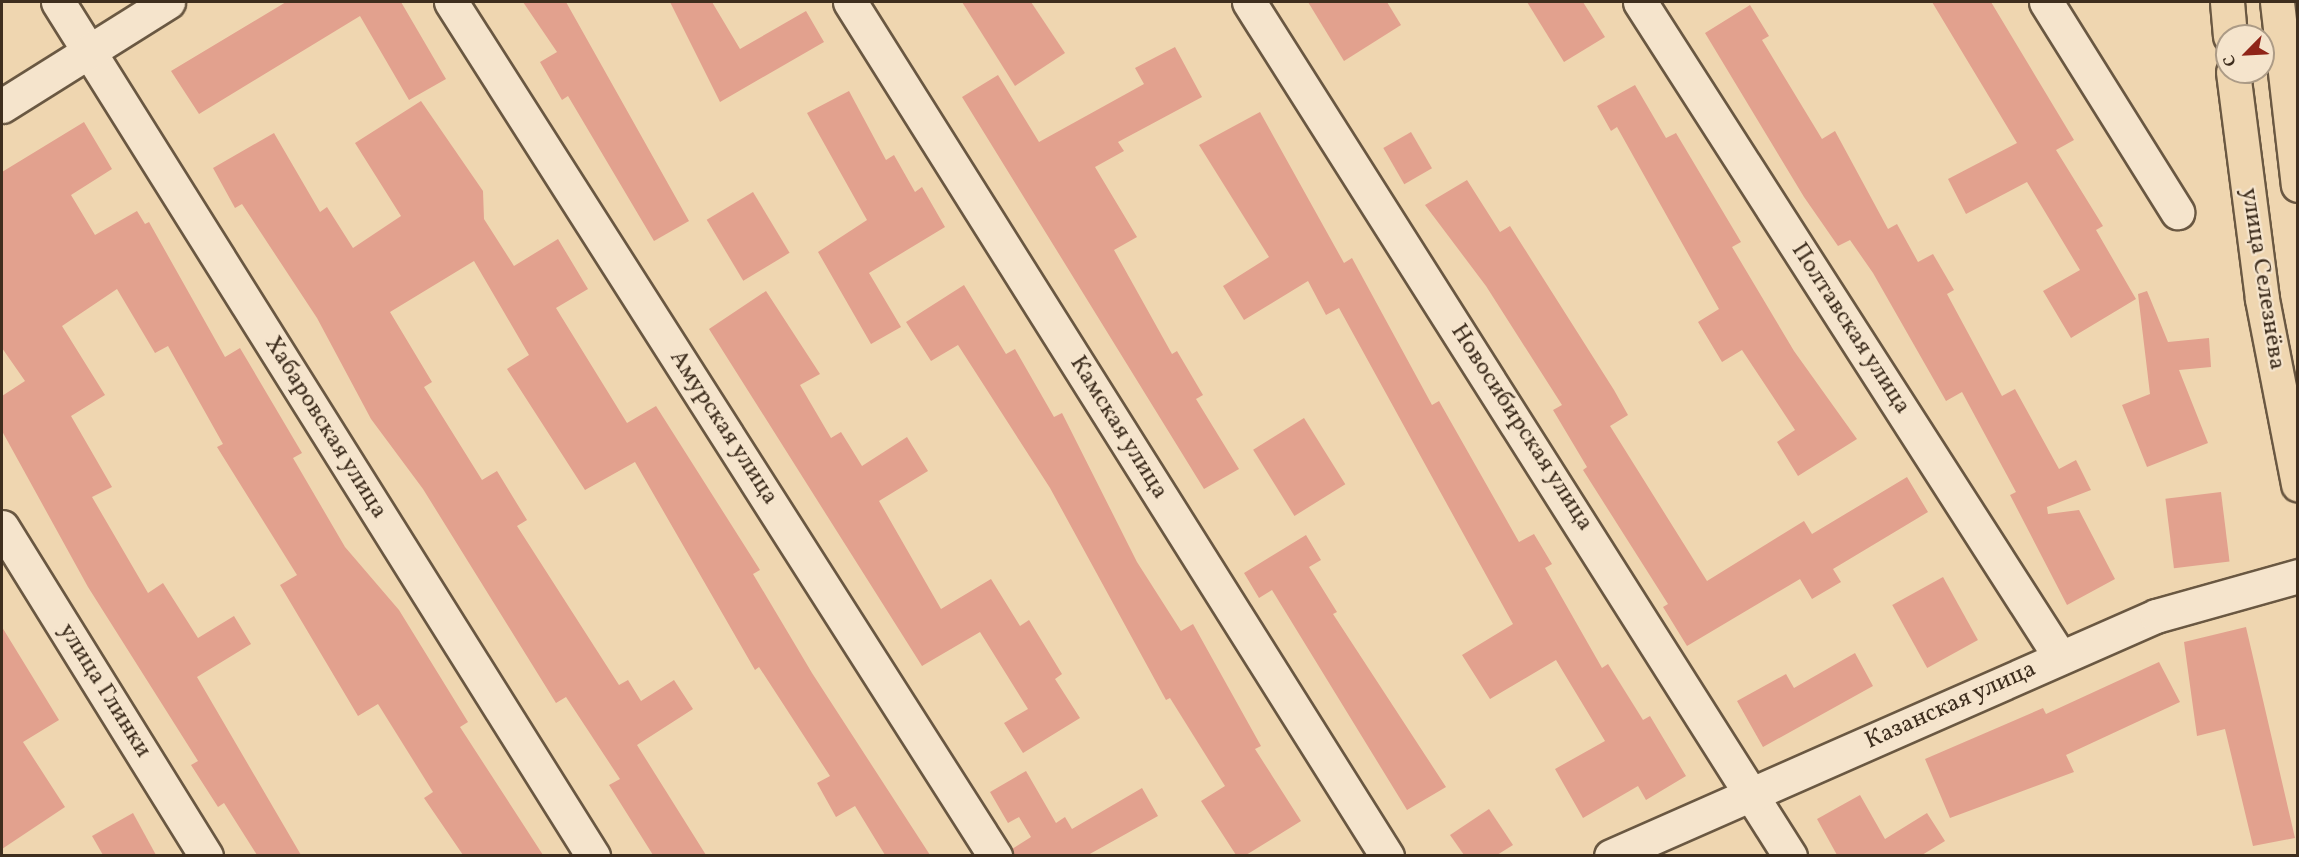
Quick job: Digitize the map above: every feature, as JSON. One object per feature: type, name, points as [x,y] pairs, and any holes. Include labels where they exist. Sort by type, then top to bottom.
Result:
[{"type":"main road","points":[[2227,2],[2229,24]]},
{"type":"main road","name":"улица Селезнёва","points":[[2277,2],[2298,185]]},
{"type":"main road","name":"улица Селезнёва","points":[[2235,84],[2262,299],[2298,485]]},
{"type":"street","name":"Хабаровская улица","points":[[58,2],[593,855]]},
{"type":"street","points":[[2,106],[168,2]]},
{"type":"street","name":"Амурская улица","points":[[451,2],[995,855]]},
{"type":"street","name":"Камская улица","points":[[850,2],[1386,855]]},
{"type":"street","name":"Новосибирская улица","points":[[1250,2],[1754,793],[1790,855]]},
{"type":"street","name":"Полтавская улица","points":[[1640,2],[2060,657]]},
{"type":"street","points":[[2046,2],[2177,212]]},
{"type":"street","name":"улица Глинки","points":[[2,527],[206,855]]},
{"type":"street","name":"Казанская улица","points":[[1611,855],[2156,616],[2298,576]]},
{"type":"building","points":[[286,2],[401,2],[446,79],[409,100],[360,16],[199,114],[171,71]]},
{"type":"building","points":[[523,2],[566,2],[689,221],[654,241],[568,96],[562,100],[540,62],[557,52]]},
{"type":"building","points":[[670,2],[712,2],[740,49],[806,11],[824,42],[720,102]]},
{"type":"building","points":[[962,2],[1031,2],[1065,53],[1015,86]]},
{"type":"building","points":[[1308,2],[1387,2],[1401,25],[1344,61]]},
{"type":"building","points":[[1527,2],[1583,2],[1605,37],[1564,62]]},
{"type":"building","points":[[1932,2],[1991,2],[2074,140],[2056,150],[2103,226],[2096,230],[2136,299],[2071,338],[2043,291],[2080,270],[2027,182],[1966,214],[1948,179],[2017,143]]},
{"type":"building","points":[[1750,5],[1769,36],[1762,40],[1822,139],[1835,131],[1888,229],[1897,224],[1918,262],[1933,254],[1954,290],[1947,294],[2002,396],[2015,389],[2059,469],[2076,460],[2091,490],[2047,507],[2048,514],[2079,510],[2115,579],[2067,605],[2010,495],[2016,492],[1962,392],[1946,401],[1873,273],[1850,240],[1838,246],[1804,197],[1705,33]]},
{"type":"building","points":[[1175,47],[1202,97],[1118,142],[1124,151],[1095,167],[1137,237],[1114,250],[1172,354],[1177,351],[1203,395],[1196,399],[1239,469],[1204,489],[962,97],[998,75],[1039,142],[1144,84],[1135,68]]},
{"type":"building","points":[[1635,85],[1666,138],[1676,133],[1741,242],[1732,247],[1794,351],[1857,439],[1798,476],[1777,442],[1795,430],[1742,350],[1722,362],[1698,322],[1719,309],[1617,127],[1611,131],[1597,106]]},
{"type":"building","points":[[849,91],[886,160],[894,155],[915,192],[922,187],[945,227],[869,273],[901,327],[871,344],[818,252],[867,220],[807,113]]},
{"type":"building","points":[[421,101],[483,191],[484,219],[514,266],[558,239],[588,289],[556,308],[627,423],[656,406],[760,570],[753,574],[812,673],[930,855],[885,855],[855,806],[836,817],[817,783],[830,776],[759,667],[755,670],[635,462],[585,490],[507,369],[529,355],[474,261],[390,312],[432,382],[424,387],[482,480],[497,471],[527,520],[517,526],[619,685],[628,680],[641,701],[674,680],[693,709],[637,745],[706,855],[653,855],[609,785],[620,779],[566,697],[556,703],[423,489],[371,419],[317,318],[242,204],[235,208],[213,168],[274,133],[320,212],[327,207],[353,248],[401,216],[355,143]]},
{"type":"building","points":[[1260,112],[1344,263],[1352,258],[1432,405],[1439,401],[1519,542],[1534,534],[1552,564],[1545,568],[1602,668],[1608,664],[1643,720],[1650,716],[1686,776],[1646,800],[1638,786],[1583,818],[1555,769],[1605,741],[1556,660],[1490,699],[1462,655],[1513,624],[1339,308],[1326,315],[1308,281],[1244,320],[1223,286],[1269,257],[1199,145]]},
{"type":"building","points":[[84,122],[112,169],[71,195],[95,235],[137,211],[145,224],[149,222],[225,357],[240,348],[302,453],[293,458],[345,547],[399,610],[468,722],[460,727],[543,855],[463,855],[424,798],[433,792],[378,704],[358,716],[280,585],[297,575],[217,447],[223,444],[168,346],[155,353],[117,289],[62,326],[105,395],[71,416],[112,487],[92,497],[148,593],[163,583],[198,638],[234,616],[251,644],[197,677],[301,855],[257,855],[224,803],[218,807],[191,765],[198,761],[88,587],[2,431],[2,396],[25,381],[2,348],[2,172]]},
{"type":"building","points":[[1411,132],[1432,168],[1404,184],[1383,148]]},
{"type":"building","points":[[1467,180],[1500,232],[1510,226],[1614,390],[1628,415],[1610,426],[1707,581],[1804,521],[1812,534],[1907,477],[1928,512],[1833,569],[1841,582],[1812,599],[1800,579],[1687,646],[1663,607],[1668,604],[1583,470],[1587,467],[1553,410],[1562,405],[1486,286],[1425,205]]},
{"type":"building","points":[[753,192],[790,253],[743,281],[707,220]]},
{"type":"building","points":[[964,285],[1006,354],[1015,349],[1054,417],[1062,413],[1137,562],[1181,631],[1193,624],[1261,746],[1255,749],[1301,821],[1246,855],[1236,855],[1201,801],[1225,786],[1170,698],[1166,700],[1050,488],[958,345],[931,361],[906,322]]},
{"type":"building","points":[[766,291],[820,374],[800,385],[831,438],[841,432],[862,466],[907,437],[928,471],[879,501],[941,609],[991,579],[1020,626],[1029,620],[1062,674],[1055,679],[1080,718],[1023,753],[1004,723],[1028,709],[980,632],[922,666],[709,329]]},
{"type":"building","points":[[2147,291],[2168,342],[2209,338],[2211,367],[2179,370],[2208,443],[2147,467],[2122,405],[2150,394],[2138,294]]},
{"type":"building","points":[[1304,418],[1345,484],[1294,516],[1253,450]]},
{"type":"building","points":[[2221,492],[2230,561],[2174,568],[2165,499]]},
{"type":"building","points":[[1306,535],[1321,560],[1309,567],[1337,612],[1333,614],[1446,787],[1407,810],[1272,590],[1259,598],[1244,573]]},
{"type":"building","points":[[1943,577],[1978,640],[1927,668],[1892,605]]},
{"type":"building","points":[[2,627],[59,720],[23,742],[65,807],[2,849]]},
{"type":"building","points":[[2246,627],[2295,838],[2253,846],[2225,729],[2197,736],[2184,642]]},
{"type":"building","points":[[1855,653],[1873,686],[1763,747],[1737,701],[1786,674],[1794,688]]},
{"type":"building","points":[[2159,662],[2180,702],[2066,755],[2074,772],[1950,818],[1925,759],[2043,708],[2046,714]]},
{"type":"building","points":[[1026,771],[1056,823],[1065,817],[1072,829],[1142,788],[1158,816],[1088,855],[1014,855],[1012,849],[1031,837],[1019,817],[1008,823],[990,792]]},
{"type":"building","points":[[1860,795],[1885,839],[1927,813],[1945,841],[1922,855],[1837,855],[1817,819]]},
{"type":"building","points":[[1489,809],[1513,845],[1497,855],[1464,855],[1450,835]]},
{"type":"building","points":[[133,813],[156,855],[103,855],[92,836]]}]
